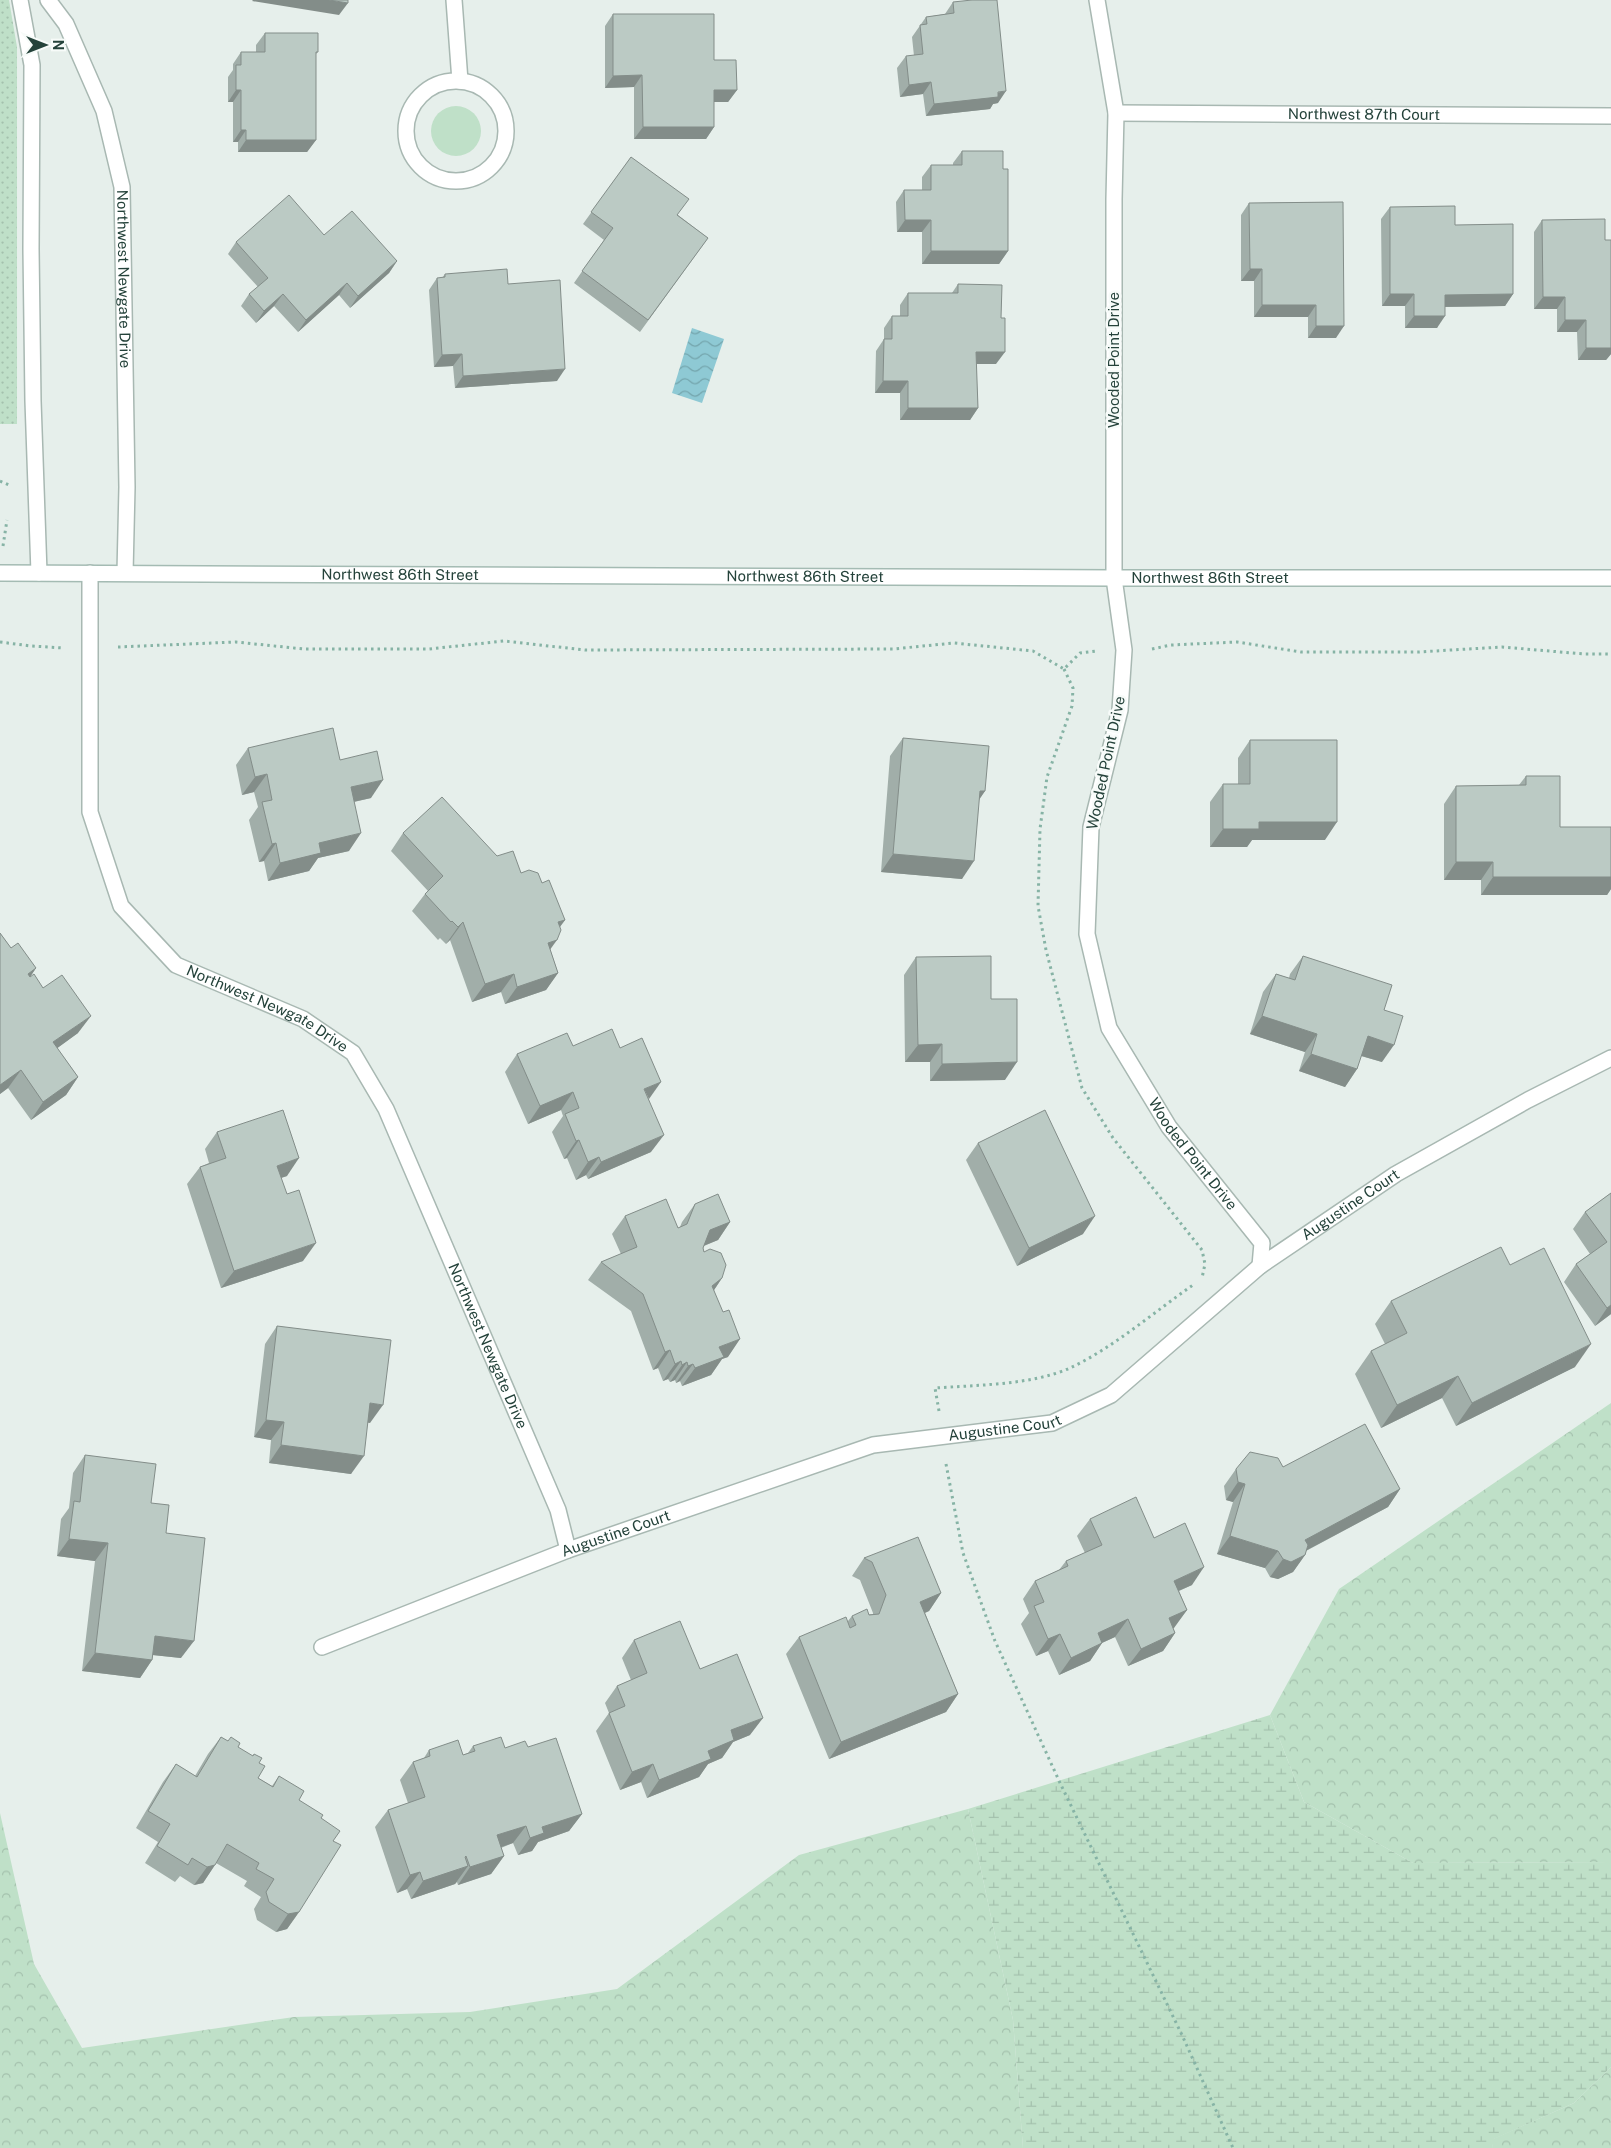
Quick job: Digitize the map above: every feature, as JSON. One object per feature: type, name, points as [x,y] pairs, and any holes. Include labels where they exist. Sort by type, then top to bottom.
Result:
[{"type":"street","points":[[20,0],[32,65],[31,258],[33,401],[39,572]]},
{"type":"street","name":"Northwest Newgate Drive","points":[[48,0],[66,24],[104,111],[122,187],[127,477],[125,574]]},
{"type":"street","points":[[454,0],[460,81]]},
{"type":"street","name":"Wooded Point Drive","points":[[1097,0],[1116,113],[1114,199],[1114,578],[1124,650],[1120,710],[1091,827],[1088,934],[1109,1028],[1169,1127],[1262,1243],[1260,1266]]},
{"type":"street","points":[[460,81],[475,84],[488,92],[499,104],[506,134],[503,150],[494,163],[482,174],[468,180],[453,181],[436,177],[421,167],[411,153],[406,136],[407,119],[414,103],[426,90],[442,82],[460,81]]},
{"type":"street","name":"Northwest 87th Court","points":[[1116,113],[1611,116]]},
{"type":"street","name":"Northwest 86th Street","points":[[0,572],[1114,578],[1611,578]]},
{"type":"street","name":"Northwest Newgate Drive","points":[[90,573],[90,812],[121,906],[176,965],[303,1020],[353,1052],[386,1109],[558,1510],[568,1550]]},
{"type":"street","name":"Augustine Court","points":[[322,1647],[568,1550],[873,1445],[1052,1424],[1112,1395],[1260,1266],[1396,1174],[1528,1100],[1611,1058]]},
{"type":"path","points":[[0,481],[14,487]]},
{"type":"path","points":[[2,551],[8,514]]},
{"type":"path","points":[[0,642],[56,648],[236,642],[304,649],[429,649],[504,641],[585,650],[893,649],[954,643],[1033,651],[1064,669],[1080,653],[1156,649],[1171,645],[1237,642],[1301,652],[1418,652],[1502,647],[1584,654],[1611,654]]},
{"type":"path","points":[[1205,1264],[1202,1278],[1103,1349],[1069,1368],[1034,1378],[999,1384],[935,1388],[949,1483],[963,1553],[996,1641],[1061,1785],[1178,2026],[1233,2148]]},
{"type":"green space","points":[[0,0],[9,0],[17,47],[17,424],[0,424]]},
{"type":"green space","points":[[456,106],[465,108],[476,117],[481,131],[479,140],[470,151],[456,156],[447,154],[436,145],[431,131],[433,122],[442,111]]},
{"type":"green space","points":[[1611,1403],[1611,1862],[1413,1863],[1304,1802],[1270,1715],[1339,1589]]},
{"type":"green space","points":[[1270,1715],[1304,1802],[1413,1863],[1611,1862],[1611,2067],[1574,2103],[1494,2139],[1492,2148],[1023,2148],[1013,2020],[968,1809]]},
{"type":"green space","points":[[968,1809],[1013,2020],[1023,2148],[0,2148],[0,1813],[34,1964],[82,2048],[294,2017],[470,2012],[617,1989],[799,1855]]},
{"type":"green space","points":[[1611,2067],[1611,2148],[1492,2148],[1493,2139],[1574,2103]]},
{"type":"water","points":[[692,328],[724,339],[702,403],[672,393]]},
{"type":"building","points":[[329,0],[348,0],[348,3]]},
{"type":"building","points":[[997,0],[1006,91],[998,92],[998,97],[934,104],[931,82],[909,85],[906,56],[923,54],[920,25],[927,24],[926,17],[954,13],[953,2]]},
{"type":"building","points":[[613,14],[714,14],[714,60],[736,60],[737,90],[714,90],[714,127],[643,127],[642,75],[613,76]]},
{"type":"building","points":[[265,33],[318,33],[318,52],[316,52],[316,140],[246,140],[246,130],[241,130],[241,90],[236,90],[236,65],[241,65],[241,52],[265,52]]},
{"type":"building","points":[[962,151],[1003,151],[1003,169],[1008,169],[1008,251],[931,251],[931,220],[905,220],[904,190],[931,190],[931,165],[962,165]]},
{"type":"building","points":[[631,157],[689,199],[677,215],[708,238],[648,320],[582,271],[613,228],[591,212]]},
{"type":"building","points":[[289,195],[324,235],[352,211],[397,261],[358,296],[347,283],[306,320],[283,294],[264,311],[249,294],[268,278],[236,242]]},
{"type":"building","points":[[1343,202],[1344,326],[1316,326],[1316,305],[1262,305],[1262,269],[1250,269],[1249,203]]},
{"type":"building","points":[[1455,206],[1455,225],[1513,224],[1513,294],[1445,295],[1445,316],[1414,316],[1414,294],[1390,294],[1390,207]]},
{"type":"building","points":[[1605,219],[1605,240],[1611,240],[1611,348],[1586,348],[1586,320],[1565,320],[1565,297],[1543,297],[1542,220]]},
{"type":"building","points":[[507,269],[508,284],[560,280],[565,369],[463,376],[462,354],[442,355],[437,278],[445,277],[445,274]]},
{"type":"building","points":[[958,284],[1002,285],[1001,318],[1005,318],[1005,352],[976,352],[978,408],[908,408],[908,381],[883,381],[884,339],[892,339],[892,316],[908,316],[908,293],[958,293]]},
{"type":"building","points":[[333,728],[340,760],[377,751],[383,780],[351,787],[361,833],[319,843],[321,853],[280,863],[276,843],[272,844],[262,802],[272,800],[267,774],[255,777],[248,748]]},
{"type":"building","points":[[903,738],[989,746],[985,791],[980,791],[974,861],[893,854]]},
{"type":"building","points":[[1250,740],[1337,740],[1337,822],[1259,822],[1259,829],[1223,829],[1223,784],[1250,784]]},
{"type":"building","points":[[1526,776],[1560,776],[1560,827],[1611,827],[1611,877],[1493,877],[1493,862],[1456,862],[1456,786],[1526,785]]},
{"type":"building","points":[[442,797],[497,856],[513,851],[521,873],[529,870],[538,873],[542,883],[549,880],[565,920],[558,922],[561,930],[557,940],[548,943],[558,973],[517,987],[514,974],[485,984],[463,922],[458,927],[451,922],[425,894],[443,876],[403,833]]},
{"type":"building","points":[[0,933],[11,948],[18,943],[36,968],[28,974],[30,977],[34,974],[43,988],[62,975],[91,1016],[53,1042],[78,1077],[43,1102],[21,1070],[0,1085]]},
{"type":"building","points":[[991,956],[991,999],[1017,999],[1017,1062],[942,1064],[942,1044],[918,1045],[916,957]]},
{"type":"building","points":[[1303,956],[1392,985],[1384,1010],[1403,1016],[1394,1045],[1368,1036],[1357,1069],[1311,1054],[1317,1034],[1262,1016],[1276,974],[1295,980]]},
{"type":"building","points":[[612,1029],[620,1048],[642,1038],[661,1082],[644,1089],[664,1135],[601,1162],[599,1157],[588,1162],[579,1140],[576,1141],[565,1114],[579,1108],[573,1092],[540,1106],[517,1054],[567,1033],[573,1046]]},
{"type":"building","points":[[283,1110],[299,1158],[277,1166],[287,1194],[299,1190],[316,1243],[234,1271],[200,1167],[226,1158],[217,1132]]},
{"type":"building","points":[[1045,1110],[1095,1216],[1029,1248],[978,1143]]},
{"type":"building","points":[[1611,1193],[1611,1305],[1607,1308],[1576,1264],[1607,1242],[1585,1212]]},
{"type":"building","points":[[718,1194],[730,1222],[710,1230],[703,1248],[704,1252],[710,1249],[721,1253],[726,1265],[722,1278],[712,1286],[723,1312],[729,1310],[740,1339],[719,1347],[724,1357],[695,1368],[693,1364],[688,1366],[687,1362],[682,1365],[681,1361],[675,1364],[670,1350],[665,1352],[643,1294],[601,1262],[637,1247],[625,1216],[666,1199],[678,1228],[687,1224],[695,1204]]},
{"type":"building","points":[[1501,1247],[1510,1265],[1544,1248],[1591,1344],[1472,1403],[1458,1376],[1397,1405],[1371,1351],[1407,1333],[1391,1301]]},
{"type":"building","points":[[277,1326],[391,1340],[383,1405],[370,1403],[364,1456],[281,1445],[284,1422],[266,1420]]},
{"type":"building","points":[[1365,1424],[1400,1489],[1305,1540],[1308,1545],[1305,1555],[1291,1562],[1283,1559],[1278,1551],[1230,1536],[1245,1484],[1238,1482],[1236,1469],[1250,1452],[1278,1458],[1283,1467]]},
{"type":"building","points":[[85,1455],[156,1464],[151,1503],[169,1505],[166,1533],[205,1538],[194,1641],[155,1636],[152,1660],[95,1653],[108,1543],[69,1539],[74,1501],[80,1502]]},
{"type":"building","points":[[1136,1497],[1154,1538],[1185,1523],[1204,1567],[1174,1581],[1187,1610],[1169,1618],[1175,1633],[1141,1649],[1128,1619],[1098,1633],[1102,1643],[1071,1658],[1060,1634],[1048,1639],[1034,1606],[1044,1602],[1035,1581],[1068,1566],[1066,1561],[1102,1545],[1090,1519]]},
{"type":"building","points":[[918,1537],[941,1593],[920,1602],[958,1694],[841,1742],[799,1637],[846,1617],[850,1628],[856,1625],[852,1616],[867,1609],[869,1615],[879,1614],[886,1595],[872,1562],[864,1558]]},
{"type":"building","points":[[680,1621],[700,1669],[737,1654],[763,1718],[731,1730],[734,1740],[708,1751],[711,1759],[659,1780],[653,1764],[632,1772],[609,1713],[625,1706],[617,1686],[647,1673],[634,1640]]},
{"type":"building","points":[[221,1737],[228,1741],[231,1737],[240,1743],[238,1747],[253,1756],[254,1754],[262,1758],[259,1763],[265,1766],[258,1778],[273,1787],[279,1776],[304,1791],[299,1800],[323,1815],[321,1818],[340,1831],[333,1841],[341,1845],[299,1912],[288,1914],[269,1902],[266,1892],[274,1879],[256,1869],[259,1863],[227,1844],[215,1865],[207,1867],[192,1858],[188,1865],[157,1846],[170,1824],[148,1811],[176,1764],[197,1777]]},
{"type":"building","points":[[501,1737],[505,1748],[525,1741],[528,1747],[556,1738],[582,1814],[542,1827],[544,1833],[530,1838],[526,1826],[497,1835],[504,1856],[470,1867],[466,1856],[468,1866],[423,1881],[420,1872],[410,1875],[388,1810],[425,1797],[413,1762],[430,1756],[429,1750],[458,1740],[463,1755],[475,1751],[473,1746]]}]
